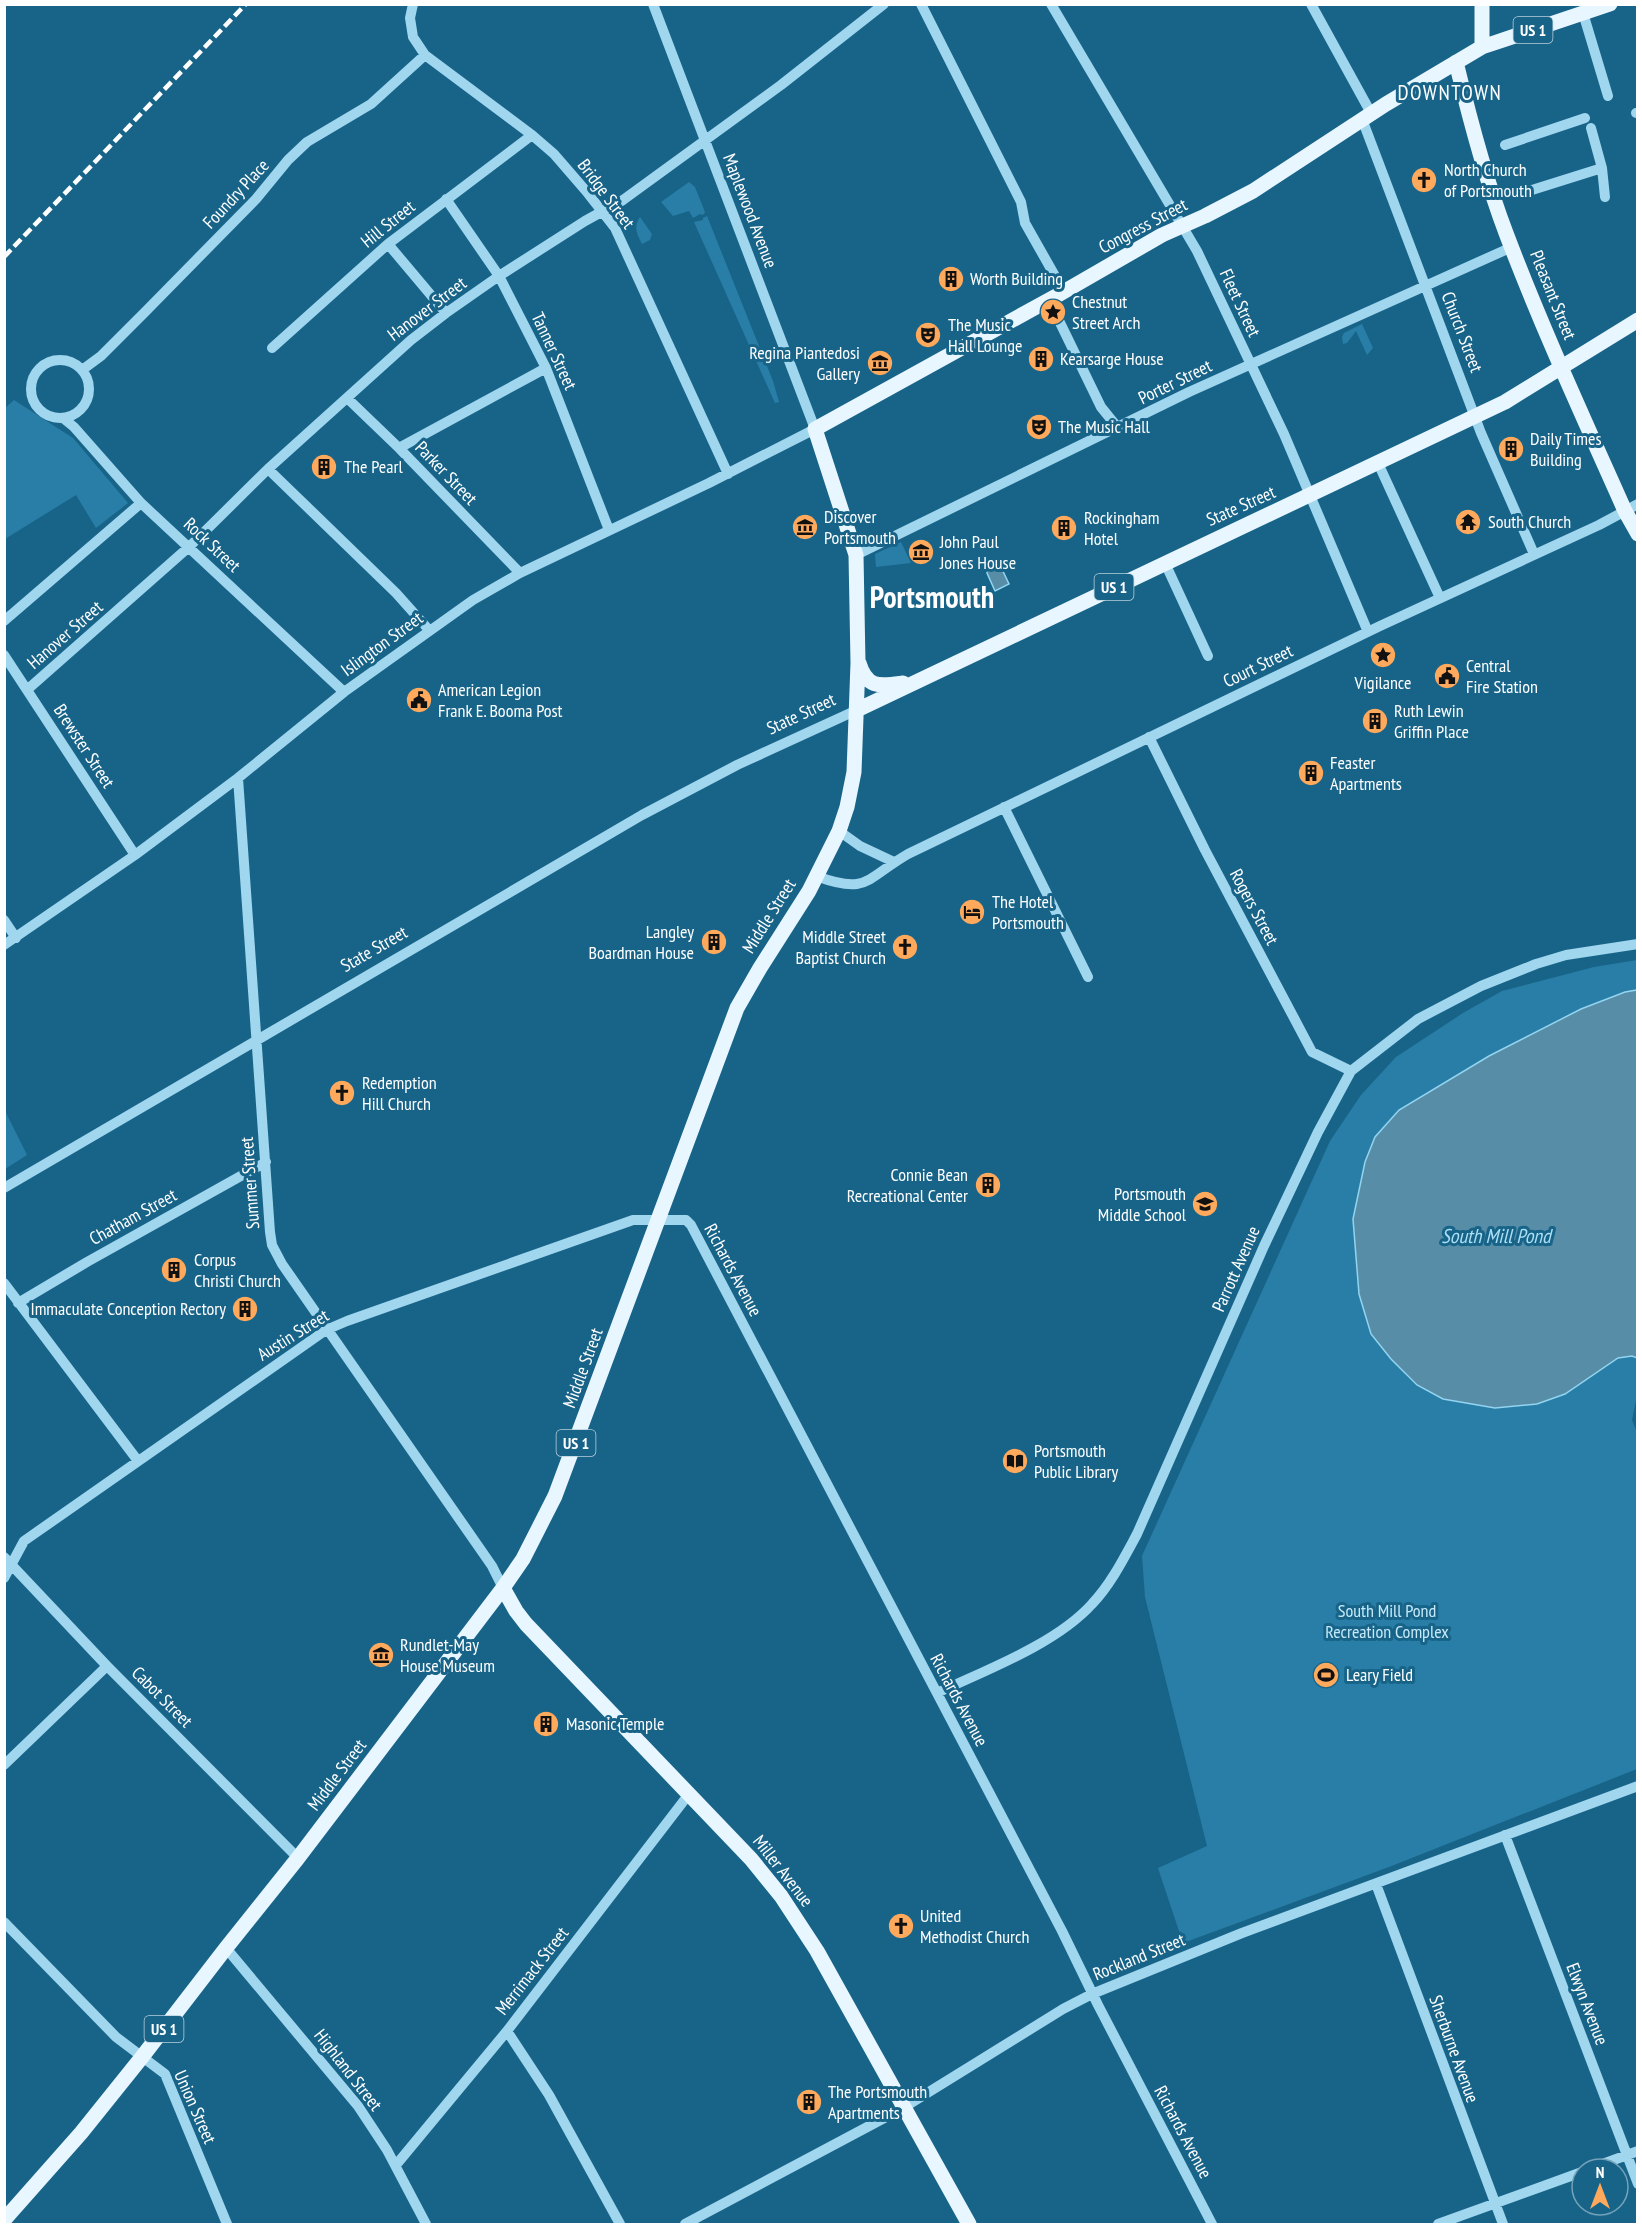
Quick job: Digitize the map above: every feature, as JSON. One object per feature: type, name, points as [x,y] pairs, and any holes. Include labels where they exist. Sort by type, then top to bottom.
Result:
[{"type":"main road","points":[[1482,4],[1482,47]]},
{"type":"main road","name":"US 1","points":[[1482,47],[1610,4]]},
{"type":"main road","name":"Congress Street","points":[[815,429],[1162,235],[1253,191],[1367,116],[1482,47]]},
{"type":"main road","name":"Pleasant Street","points":[[1456,62],[1495,202],[1512,247],[1561,366],[1631,507],[1638,534]]},
{"type":"main road","name":"State Street","points":[[857,710],[1505,402],[1638,320]]},
{"type":"main road","name":"Middle Street","points":[[7,2214],[81,2133],[298,1858],[503,1588],[533,1541],[555,1496],[737,1008],[816,876],[839,831],[847,807],[854,772],[857,710],[856,555],[815,429]]},
{"type":"main road","points":[[858,663],[863,676],[871,683],[883,686],[918,680]]},
{"type":"main road","name":"Miller Avenue","points":[[503,1588],[526,1624],[751,1859],[781,1896],[817,1952],[969,2224]]},
{"type":"street","name":"Bridge Street","points":[[413,4],[410,18],[413,37],[425,55],[554,154],[615,228],[728,474]]},
{"type":"street","name":"Maplewood Avenue","points":[[653,4],[815,429]]},
{"type":"street","name":"Hanover Street","points":[[28,689],[190,546],[268,469],[411,340],[499,276],[623,200],[781,85],[884,4]]},
{"type":"street","points":[[921,4],[1021,202],[1025,223],[1055,276]]},
{"type":"street","name":"Fleet Street","points":[[1051,4],[1197,251],[1284,434],[1368,632]]},
{"type":"street","name":"Church Street","points":[[1311,4],[1367,116],[1475,416],[1534,554]]},
{"type":"street","points":[[1583,13],[1608,96]]},
{"type":"street","name":"Foundry Place","points":[[82,370],[101,356],[194,262],[256,199],[288,160],[307,142],[371,104],[425,55]]},
{"type":"street","points":[[1505,146],[1588,123],[1602,168],[1605,197]]},
{"type":"street","name":"Hill Street","points":[[272,348],[388,244],[532,135]]},
{"type":"street","points":[[1519,195],[1602,168]]},
{"type":"street","name":"Tanner Street","points":[[446,199],[499,276],[546,368],[609,530]]},
{"type":"street","points":[[388,244],[446,313]]},
{"type":"street","name":"Porter Street","points":[[856,555],[1251,364],[1512,247]]},
{"type":"street","points":[[1048,300],[1101,406],[1118,428]]},
{"type":"street","points":[[65,361],[82,370],[87,378],[89,395],[80,411],[63,418],[54,418],[39,409],[33,400],[31,390],[33,380],[45,364],[65,361]]},
{"type":"street","points":[[399,448],[546,368]]},
{"type":"street","name":"Parker Street","points":[[347,398],[399,448],[520,573]]},
{"type":"street","name":"Rock Street","points":[[63,418],[74,427],[141,503],[190,546],[344,692]]},
{"type":"street","name":"Islington Street","points":[[4,945],[135,855],[238,778],[344,692],[473,600],[520,573],[728,474],[815,429]]},
{"type":"street","points":[[1378,463],[1440,598]]},
{"type":"street","points":[[268,469],[396,594],[429,630]]},
{"type":"street","points":[[4,621],[141,503]]},
{"type":"street","name":"Court Street","points":[[816,876],[839,884],[861,884],[894,862],[1004,807],[1368,632],[1599,525],[1631,507]]},
{"type":"street","points":[[1165,562],[1208,656]]},
{"type":"street","name":"Brewster Street","points":[[4,655],[135,855]]},
{"type":"street","name":"State Street","points":[[4,1188],[642,815],[737,765],[857,710]]},
{"type":"street","name":"Rogers Street","points":[[1149,737],[1205,850],[1312,1052],[1351,1071]]},
{"type":"street","name":"Summer Street","points":[[238,778],[272,1245],[326,1330],[492,1566],[503,1588]]},
{"type":"street","points":[[1004,807],[1088,977]]},
{"type":"street","points":[[839,831],[860,846],[894,862]]},
{"type":"street","points":[[4,920],[16,938]]},
{"type":"street","name":"Parrott Avenue","points":[[937,1693],[1050,1639],[1093,1604],[1113,1576],[1137,1534],[1264,1246],[1313,1142],[1351,1071],[1418,1019],[1481,986],[1536,964],[1566,955],[1638,944]]},
{"type":"street","name":"Chatham Street","points":[[18,1303],[97,1256],[266,1162]]},
{"type":"street","name":"Austin Street","points":[[4,1578],[8,1561],[24,1541],[326,1330],[633,1220],[657,1220]]},
{"type":"street","name":"Richards Avenue","points":[[657,1220],[686,1220],[691,1225],[1212,2224]]},
{"type":"street","points":[[4,1283],[138,1461]]},
{"type":"street","name":"Cabot Street","points":[[8,1561],[107,1666],[298,1858]]},
{"type":"street","points":[[4,1765],[107,1666]]},
{"type":"street","name":"Rockland Street","points":[[685,2224],[903,2108],[1063,2009],[1092,1994],[1242,1933],[1638,1786]]},
{"type":"street","name":"Merrimack Street","points":[[396,2165],[507,2031],[689,1794]]},
{"type":"street","name":"Elwyn Avenue","points":[[1505,1835],[1638,2184]]},
{"type":"street","name":"Sherburne Avenue","points":[[1376,1884],[1503,2224]]},
{"type":"street","name":"Union Street","points":[[4,1922],[116,2037],[165,2073],[227,2224]]},
{"type":"street","name":"Highland Street","points":[[226,1948],[358,2106],[396,2165],[426,2224]]},
{"type":"street","points":[[507,2031],[549,2095],[620,2224]]},
{"type":"street","points":[[1623,2157],[1638,2151]]},
{"type":"street","points":[[1438,2224],[1570,2176]]},
{"type":"green space","points":[[689,182],[695,187],[705,212],[693,218],[689,211],[673,216],[661,202]]},
{"type":"green space","points":[[707,216],[773,381],[779,402],[775,403],[694,222],[703,220]]},
{"type":"green space","points":[[640,217],[652,234],[650,240],[642,244],[636,227]]},
{"type":"green space","points":[[1362,324],[1373,348],[1367,355],[1356,331],[1347,343],[1343,344],[1344,333]]},
{"type":"green space","points":[[14,400],[73,438],[128,503],[96,528],[76,495],[5,539],[5,408]]},
{"type":"green space","points":[[901,542],[911,563],[876,567],[875,554]]},
{"type":"green space","name":"South Mill Pond Recreation Complex","points":[[1637,960],[1637,990],[1625,992],[1581,1009],[1489,1056],[1399,1110],[1375,1137],[1365,1162],[1353,1219],[1359,1294],[1371,1334],[1417,1385],[1443,1399],[1495,1408],[1537,1404],[1565,1394],[1618,1358],[1632,1356],[1637,1358],[1637,1395],[1632,1420],[1638,1435],[1637,1769],[1389,1867],[1183,1943],[1158,1868],[1207,1846],[1145,1597],[1142,1556],[1330,1141],[1361,1095],[1396,1057],[1463,1013],[1502,991],[1594,967]]},
{"type":"green space","points":[[5,1111],[27,1155],[5,1169],[4,1168]]},
{"type":"water","points":[[993,561],[1000,565],[1009,584],[995,591],[987,573],[987,563]]},
{"type":"water","name":"South Mill Pond","points":[[1637,990],[1637,1358],[1632,1356],[1618,1358],[1565,1394],[1537,1404],[1495,1408],[1443,1399],[1417,1385],[1391,1359],[1371,1334],[1359,1294],[1353,1219],[1365,1162],[1375,1137],[1399,1110],[1489,1056],[1581,1009],[1625,992]]},
{"type":"railway","points":[[4,257],[246,4]]},
{"type":"place","name":"North Church of Portsmouth","points":[[1424,180]]},
{"type":"place","name":"Worth Building","points":[[951,279]]},
{"type":"place","name":"Chestnut Street Arch","points":[[1053,312]]},
{"type":"place","name":"The Music Hall Lounge","points":[[928,335]]},
{"type":"place","name":"Kearsarge House","points":[[1041,359]]},
{"type":"place","name":"Regina Piantedosi Gallery","points":[[880,363]]},
{"type":"place","name":"The Music Hall","points":[[1039,427]]},
{"type":"place","name":"Daily Times Building","points":[[1511,449]]},
{"type":"place","name":"The Pearl","points":[[324,467]]},
{"type":"place","name":"South Church","points":[[1468,522]]},
{"type":"place","name":"Discover Portsmouth","points":[[805,527]]},
{"type":"place","name":"Rockingham Hotel","points":[[1064,528]]},
{"type":"place","name":"John Paul Jones House","points":[[921,552]]},
{"type":"place","name":"Vigilance","points":[[1383,655]]},
{"type":"place","name":"Central Fire Station","points":[[1447,676]]},
{"type":"place","name":"American Legion Frank E. Booma Post","points":[[419,700]]},
{"type":"place","name":"Ruth Lewin Griffin Place","points":[[1375,721]]},
{"type":"place","name":"Feaster Apartments","points":[[1311,773]]},
{"type":"place","name":"The Hotel Portsmouth","points":[[972,912]]},
{"type":"place","name":"Langley Boardman House","points":[[714,942]]},
{"type":"place","name":"Middle Street Baptist Church","points":[[905,947]]},
{"type":"place","name":"Redemption Hill Church","points":[[342,1093]]},
{"type":"place","name":"Connie Bean Recreational Center","points":[[988,1185]]},
{"type":"place","name":"Portsmouth Middle School","points":[[1205,1204]]},
{"type":"place","name":"Corpus Christi Church","points":[[174,1270]]},
{"type":"place","name":"Immaculate Conception Rectory","points":[[245,1309]]},
{"type":"place","name":"Portsmouth Public Library","points":[[1015,1461]]},
{"type":"place","name":"Rundlet-May House Museum","points":[[381,1655]]},
{"type":"place","name":"Leary Field","points":[[1326,1675]]},
{"type":"place","name":"Masonic Temple","points":[[546,1724]]},
{"type":"place","name":"United Methodist Church","points":[[901,1926]]},
{"type":"place","name":"The Portsmouth Apartments","points":[[809,2102]]},
{"type":"district","name":"DOWNTOWN","points":[[1450,93]]},
{"type":"district","name":"Portsmouth","points":[[932,598]]}]
